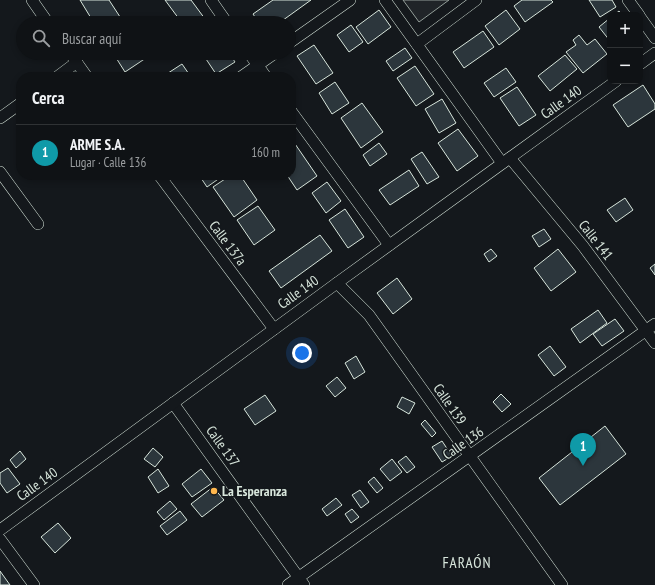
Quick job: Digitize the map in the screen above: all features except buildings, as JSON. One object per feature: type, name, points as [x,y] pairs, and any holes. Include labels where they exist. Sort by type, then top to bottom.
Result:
[{"type":"street","points":[[32,0],[43,16]]},
{"type":"street","points":[[211,0],[222,16]]},
{"type":"street","points":[[296,38],[350,0]]},
{"type":"street","name":"Calle 141","points":[[385,0],[416,44],[506,160],[583,246],[650,327],[655,343]]},
{"type":"street","points":[[416,44],[476,0]]},
{"type":"street","points":[[628,0],[636,12]]},
{"type":"street","points":[[643,22],[655,38]]},
{"type":"street","points":[[643,62],[655,53]]},
{"type":"street","points":[[254,60],[263,72]]},
{"type":"street","points":[[248,72],[265,60]]},
{"type":"street","points":[[63,72],[77,62],[84,72]]},
{"type":"street","name":"Calle 140","points":[[0,530],[612,84]]},
{"type":"street","points":[[0,118],[16,107]]},
{"type":"street","points":[[296,118],[389,246]]},
{"type":"street","points":[[0,172],[38,224]]},
{"type":"street","name":"Calle 137a","points":[[163,180],[274,329]]},
{"type":"street","name":"Calle 139","points":[[337,283],[369,314],[469,457],[562,585]]},
{"type":"street","name":"Calle 136","points":[[288,585],[301,581],[469,457],[650,327]]},
{"type":"street","name":"Calle 137","points":[[173,403],[301,581]]},
{"type":"street","points":[[0,539],[34,585]]},
{"type":"shaded area","points":[[403,0],[449,0],[419,22]]},
{"type":"place","name":"ARME S.A.","points":[[583,466]]},
{"type":"place","name":"La Esperanza","points":[[214,491]]},
{"type":"district","name":"FARAÓN","points":[[467,563]]}]
